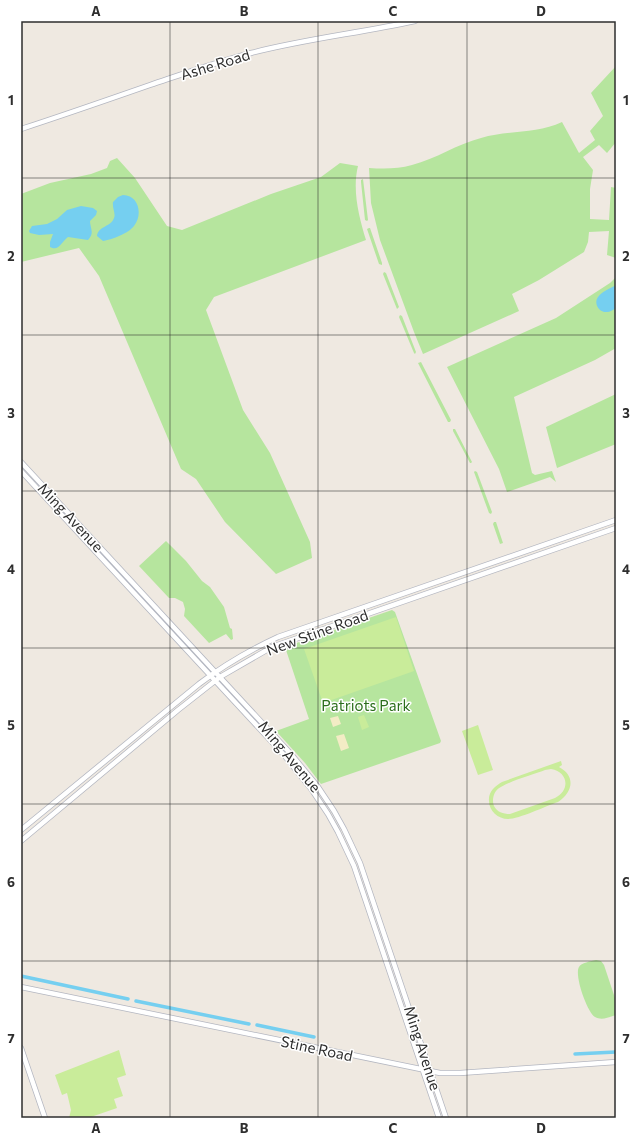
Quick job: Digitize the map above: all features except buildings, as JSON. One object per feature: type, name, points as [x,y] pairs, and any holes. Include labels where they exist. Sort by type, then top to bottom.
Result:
[{"type":"main road","name":"Ashe Road","points":[[21,130],[208,65],[244,55],[334,35],[400,25],[415,21]]},
{"type":"main road","name":"Ming Avenue","points":[[21,462],[290,753],[318,787],[334,811],[347,835],[367,882],[446,1118]]},
{"type":"main road","name":"Ming Avenue","points":[[21,471],[214,681],[262,730],[312,790],[342,840],[358,875],[439,1118]]},
{"type":"main road","name":"New Stine Road","points":[[21,830],[215,672],[254,649],[278,637],[616,520]]},
{"type":"main road","name":"New Stine Road","points":[[21,841],[171,715],[214,681],[246,661],[280,643],[616,528]]},
{"type":"main road","points":[[398,603],[399,599],[418,592],[422,588]]},
{"type":"main road","points":[[376,611],[379,607],[389,602],[391,598]]},
{"type":"main road","points":[[292,765],[298,766],[318,787]]},
{"type":"main road","points":[[332,822],[342,833],[347,835]]},
{"type":"main road","points":[[342,840],[347,843],[356,856]]},
{"type":"main road","points":[[380,941],[391,962],[396,967]]},
{"type":"main road","points":[[390,970],[394,973],[404,991]]},
{"type":"main road","name":"Stine Road","points":[[21,987],[423,1070],[460,1073],[616,1062]]},
{"type":"main road","points":[[21,1048],[45,1118]]},
{"type":"green space","points":[[616,66],[616,142],[607,153],[599,145],[583,157],[593,170],[590,189],[590,219],[609,220],[611,187],[616,188],[616,258],[607,255],[609,231],[589,232],[588,242],[584,252],[539,280],[512,294],[519,311],[423,354],[380,240],[371,203],[369,168],[380,169],[407,166],[430,159],[463,144],[481,138],[533,130],[562,122],[579,153],[595,140],[590,131],[603,116],[591,93]]},
{"type":"green space","points":[[117,158],[135,178],[167,226],[182,230],[271,194],[321,177],[340,163],[358,166],[356,175],[356,194],[366,240],[214,297],[206,310],[243,410],[270,453],[310,542],[312,558],[276,574],[225,522],[196,479],[181,469],[99,276],[79,248],[21,262],[21,194],[50,183],[91,174],[107,168],[110,161]]},
{"type":"green space","points":[[363,179],[367,221],[365,220],[361,182]]},
{"type":"green space","points":[[369,228],[382,265],[379,264],[367,229]]},
{"type":"green space","points":[[384,272],[386,273],[399,307],[397,309],[383,274]]},
{"type":"green space","points":[[616,277],[616,348],[595,360],[514,397],[532,473],[535,475],[552,471],[556,482],[550,477],[507,492],[499,469],[447,367],[556,318],[610,283]]},
{"type":"green space","points":[[400,315],[402,316],[416,352],[415,354],[399,317]]},
{"type":"green space","points":[[421,362],[451,420],[450,422],[448,422],[418,363]]},
{"type":"green space","points":[[616,394],[616,444],[557,468],[546,427]]},
{"type":"green space","points":[[453,429],[455,429],[472,462],[471,463],[453,431]]},
{"type":"green space","points":[[474,472],[477,472],[492,512],[491,514],[489,513]]},
{"type":"green space","points":[[496,522],[503,543],[500,544],[493,524]]},
{"type":"green space","points":[[166,541],[186,561],[202,581],[210,587],[224,607],[230,628],[232,629],[233,639],[231,640],[226,634],[209,643],[184,616],[185,609],[183,602],[175,598],[169,598],[139,566]]},
{"type":"green space","name":"Patriots Park","points":[[392,610],[395,612],[441,741],[440,743],[321,784],[305,763],[276,731],[309,719],[285,647]]},
{"type":"green space","points":[[396,617],[414,671],[323,703],[304,649]]},
{"type":"green space","points":[[364,715],[369,727],[362,730],[358,717]]},
{"type":"green space","points":[[478,725],[493,770],[478,775],[462,731]]},
{"type":"green space","points":[[561,761],[562,765],[559,767],[568,775],[570,779],[567,794],[558,802],[525,815],[508,819],[501,818],[495,814],[489,805],[491,792],[502,782]],"holes":[[[551,769],[557,771],[564,778],[565,787],[560,795],[555,798],[510,814],[500,812],[494,806],[494,796],[499,788],[545,770]]]},
{"type":"green space","points":[[596,960],[601,961],[604,965],[616,1001],[616,1015],[603,1019],[595,1017],[588,1008],[578,977],[579,967],[582,964]]},
{"type":"green space","points":[[119,1050],[126,1075],[117,1078],[123,1096],[114,1099],[117,1108],[88,1118],[69,1118],[71,1110],[67,1093],[62,1095],[55,1075]]},
{"type":"sand","points":[[338,716],[341,724],[333,727],[330,718]]},
{"type":"sand","points":[[344,734],[349,748],[341,751],[336,736]]},
{"type":"water","points":[[123,195],[133,198],[136,202],[139,211],[137,222],[132,229],[124,234],[103,241],[97,236],[98,233],[114,218],[113,202],[118,197]]},
{"type":"water","points":[[81,206],[93,208],[97,211],[96,215],[90,221],[92,233],[88,240],[68,237],[58,247],[53,248],[50,247],[50,242],[53,234],[39,235],[30,233],[29,231],[32,226],[47,224],[57,219],[67,210]]},
{"type":"water","points":[[616,285],[616,308],[608,312],[600,310],[596,302],[599,295]]},
{"type":"waterway","points":[[21,976],[128,999]]},
{"type":"waterway","points":[[136,1001],[249,1024]]},
{"type":"waterway","points":[[257,1025],[314,1037]]},
{"type":"waterway","points":[[575,1054],[616,1052]]}]
